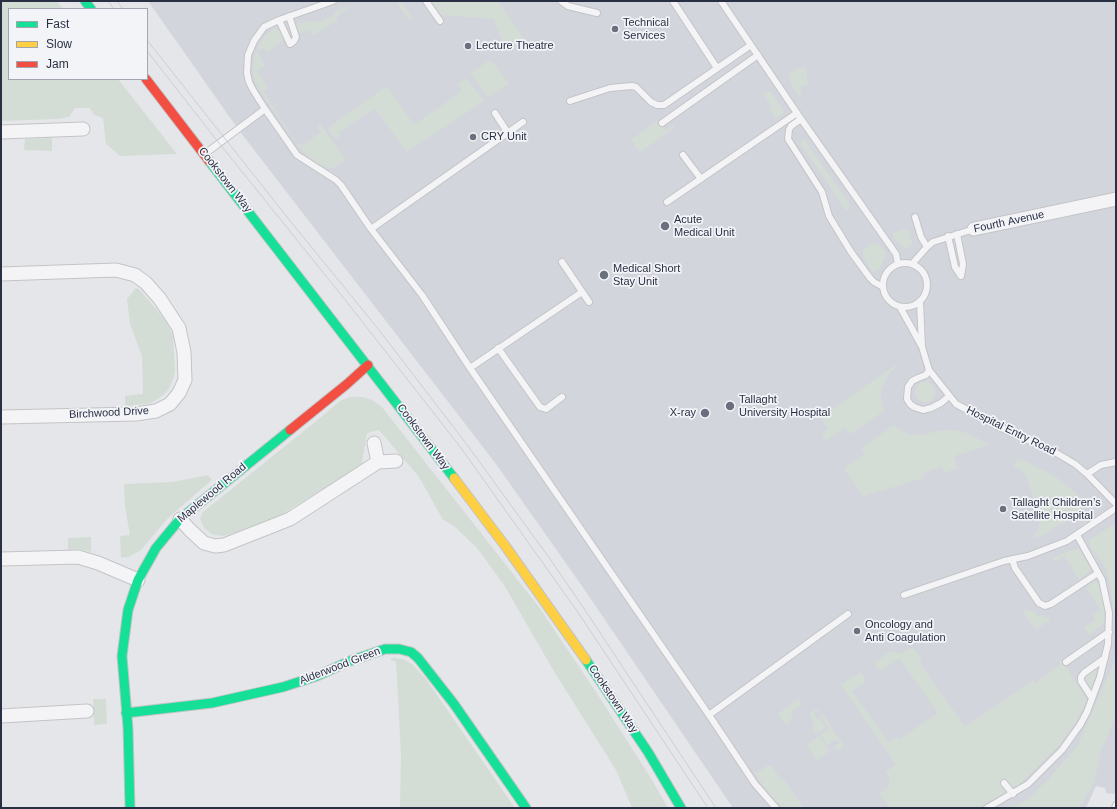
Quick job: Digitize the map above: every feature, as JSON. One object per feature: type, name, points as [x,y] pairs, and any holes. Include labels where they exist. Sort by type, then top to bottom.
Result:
[{"type":"street","name":"Cookstown Way","points":[[147,80],[368,365],[506,547],[567,631],[648,752],[681,808]]},
{"type":"street","points":[[1,132],[84,129]]},
{"type":"street","name":"Fourth Avenue","points":[[974,229],[1116,199]]},
{"type":"street","name":"Birchwood Drive","points":[[1,274],[116,270],[135,275],[146,283],[160,299],[179,328],[184,352],[185,380],[179,393],[170,404],[156,411],[136,414],[1,417]]},
{"type":"street","name":"Maplewood Road","points":[[130,808],[122,656],[128,610],[138,580],[156,548],[180,518],[347,384],[368,365]]},
{"type":"street","points":[[374,443],[378,462]]},
{"type":"street","points":[[180,518],[204,543],[215,546],[224,545],[290,519],[378,462],[396,461]]},
{"type":"street","points":[[1,559],[78,557],[98,563],[138,580]]},
{"type":"street","name":"Alderwood Green","points":[[126,713],[212,703],[283,687],[318,676],[350,661],[385,649],[400,649],[411,652],[418,658],[454,704],[526,808]]},
{"type":"street","points":[[1,716],[87,711]]},
{"type":"lane","points":[[333,1],[289,16],[264,27],[254,41],[248,55],[247,69],[249,82],[265,109],[297,155],[336,180],[341,185],[422,295],[470,368],[709,715],[754,784],[776,808]]},
{"type":"lane","points":[[426,1],[440,22]]},
{"type":"lane","points":[[563,3],[571,4],[575,1]]},
{"type":"lane","points":[[673,1],[718,68]]},
{"type":"lane","points":[[721,1],[799,116],[896,254],[898,264]]},
{"type":"lane","points":[[563,3],[597,13]]},
{"type":"lane","points":[[279,20],[290,44],[296,38],[289,16]]},
{"type":"lane","points":[[570,101],[610,88],[632,86],[636,87],[651,102],[657,105],[664,105],[751,45]]},
{"type":"lane","points":[[662,123],[758,55]]},
{"type":"lane","points":[[204,154],[265,109]]},
{"type":"lane","points":[[495,113],[508,133]]},
{"type":"lane","points":[[667,202],[799,116]]},
{"type":"lane","points":[[799,116],[789,130],[788,139],[822,192],[829,216],[851,252],[870,278],[883,287]]},
{"type":"lane","points":[[372,229],[523,122]]},
{"type":"lane","points":[[683,155],[701,180]]},
{"type":"lane","points":[[915,216],[921,237],[927,247]]},
{"type":"lane","name":"Fourth Avenue","points":[[912,264],[933,242],[974,229]]},
{"type":"lane","points":[[948,236],[955,267],[961,276],[963,264],[957,234]]},
{"type":"lane","points":[[562,262],[589,302]]},
{"type":"lane","points":[[898,264],[912,264],[924,273],[927,280],[925,295],[914,306],[907,308],[893,304],[888,300],[884,293],[883,280],[886,273],[898,264]]},
{"type":"lane","points":[[470,368],[582,292]]},
{"type":"lane","name":"Hospital Entry Road","points":[[920,301],[922,346]]},
{"type":"lane","name":"Hospital Entry Road","points":[[900,307],[922,346],[929,370],[956,404],[997,426],[1076,464],[1116,504]]},
{"type":"lane","points":[[498,348],[540,407],[546,409],[562,397]]},
{"type":"lane","points":[[929,370],[926,375],[912,381],[908,387],[907,399],[910,404],[923,410],[941,403],[949,396]]},
{"type":"lane","points":[[1087,474],[1101,465],[1116,462]]},
{"type":"lane","points":[[904,595],[1012,559],[1028,556],[1067,541],[1077,536],[1116,508]]},
{"type":"lane","points":[[987,808],[1028,784],[1062,750],[1080,725],[1100,677],[1109,632],[1109,613],[1105,587],[1077,536]]},
{"type":"lane","points":[[1012,559],[1016,568],[1039,603],[1045,606],[1052,604],[1098,573]]},
{"type":"lane","points":[[709,715],[848,614]]},
{"type":"lane","points":[[1066,662],[1109,632]]},
{"type":"lane","points":[[1092,698],[1081,681],[1081,677],[1084,673],[1105,658]]},
{"type":"lane","points":[[1004,783],[1013,794]]},
{"type":"shaded area","points":[[1,1],[57,1],[62,8],[8,8],[8,80],[119,80],[177,154],[120,156],[106,144],[103,118],[94,115],[90,108],[75,108],[69,117],[57,119],[1,121]]},
{"type":"shaded area","name":"Tallaght University Hospital","points":[[148,1],[1116,1],[1116,794],[1106,793],[1105,788],[1096,786],[1086,808],[733,808],[584,589],[496,464],[238,129]]},
{"type":"shaded area","points":[[396,1],[400,1],[413,19],[410,21]]},
{"type":"shaded area","points":[[431,1],[498,1],[524,39],[512,47],[506,46],[503,43],[494,19],[441,15]]},
{"type":"shaded area","points":[[352,5],[336,17],[338,20],[314,35],[310,29],[299,33],[296,29],[296,24],[305,21],[313,23],[325,20],[333,16],[336,11]]},
{"type":"shaded area","points":[[275,29],[279,30],[283,40],[268,52],[266,52],[263,48],[257,52],[265,65],[257,71],[268,88],[263,91],[295,138],[294,140],[259,89],[253,75],[254,58],[258,46],[266,35]]},
{"type":"shaded area","points":[[488,61],[493,62],[509,84],[488,98],[471,73]]},
{"type":"shaded area","points":[[805,67],[808,84],[800,87],[802,94],[798,95],[790,83],[790,74],[798,68]]},
{"type":"shaded area","points":[[466,78],[484,101],[407,152],[375,108],[338,133],[340,136],[335,139],[328,128],[387,86],[414,125],[462,91],[458,84]]},
{"type":"shaded area","points":[[771,92],[784,111],[783,114],[776,119],[769,109],[772,106],[763,94]]},
{"type":"shaded area","points":[[657,121],[665,131],[673,125],[675,127],[640,152],[631,140]]},
{"type":"shaded area","points":[[320,124],[346,160],[333,168],[319,164],[297,145],[299,143],[302,146],[321,132],[317,126]]},
{"type":"shaded area","points":[[51,138],[52,151],[24,150],[25,139]]},
{"type":"shaded area","points":[[802,139],[806,141],[849,204],[849,210],[846,210],[801,145]]},
{"type":"shaded area","points":[[907,229],[909,230],[912,242],[912,245],[908,248],[902,247],[893,237],[893,233]]},
{"type":"shaded area","points":[[877,243],[885,251],[885,256],[879,269],[873,272],[864,258],[863,251],[870,244]]},
{"type":"shaded area","points":[[136,288],[139,289],[167,322],[173,336],[175,369],[174,377],[169,389],[162,396],[147,404],[125,406],[125,396],[143,394],[142,356],[130,324],[127,299]]},
{"type":"shaded area","points":[[903,360],[890,372],[884,383],[881,392],[881,399],[884,411],[850,434],[845,427],[826,441],[822,434],[828,429],[820,418]]},
{"type":"shaded area","points":[[921,382],[929,382],[935,388],[935,396],[929,402],[921,402],[915,396],[915,388]]},
{"type":"shaded area","points":[[350,397],[363,397],[372,400],[382,407],[539,607],[596,692],[649,775],[668,808],[632,808],[616,770],[555,673],[504,585],[477,548],[454,526],[443,520],[419,477],[379,430],[367,433],[362,463],[360,466],[279,516],[249,528],[223,536],[213,535],[204,528],[200,518],[203,512],[340,401]]},
{"type":"shaded area","points":[[894,425],[903,432],[911,435],[922,435],[944,430],[955,430],[969,434],[990,445],[954,456],[958,468],[944,473],[942,467],[923,473],[924,478],[863,496],[844,469],[865,454],[861,448]]},
{"type":"shaded area","points":[[1018,458],[1058,478],[1077,494],[1083,501],[1084,505],[1081,514],[1069,521],[1055,526],[1045,534],[1031,539],[1038,531],[1040,520],[1027,478],[1022,470],[1013,466]]},
{"type":"shaded area","points":[[208,475],[212,480],[168,518],[141,550],[129,557],[121,558],[120,536],[130,535],[125,507],[124,484],[173,482]]},
{"type":"shaded area","points":[[1113,525],[1116,530],[1116,630],[1111,589],[1106,568],[1090,547],[1089,540]]},
{"type":"shaded area","points":[[91,537],[91,552],[79,549],[68,550],[68,538]]},
{"type":"shaded area","points":[[1078,548],[1091,569],[1079,579],[1064,556],[1055,562],[1052,558],[1071,550],[1074,551]]},
{"type":"shaded area","points":[[1094,582],[1099,583],[1101,591],[1104,606],[1104,623],[1089,635],[1083,628],[1095,620],[1093,615],[1101,610],[1086,588]]},
{"type":"shaded area","points":[[1022,610],[1033,611],[1038,616],[1049,618],[1050,620],[1036,630]]},
{"type":"shaded area","points":[[910,648],[914,649],[922,659],[919,662],[965,727],[1033,680],[1035,683],[1060,665],[1059,661],[1061,660],[1087,700],[1075,723],[1059,745],[1018,786],[1002,796],[978,808],[890,808],[879,794],[889,786],[890,779],[886,772],[896,764],[841,685],[861,672],[866,681],[852,691],[889,743],[897,737],[900,739],[938,713],[899,658],[880,671],[874,663],[891,651],[901,654]]},
{"type":"shaded area","points":[[1116,649],[1116,715],[1101,751],[1094,783],[1079,808],[1011,808],[1028,799],[1047,781],[1078,745],[1115,660]]},
{"type":"shaded area","points":[[391,658],[403,659],[412,664],[426,679],[515,808],[400,808],[401,754],[396,662],[391,660]]},
{"type":"shaded area","points":[[1097,668],[1093,686],[1091,688],[1085,678]]},
{"type":"shaded area","points":[[93,699],[106,699],[107,724],[94,725]]},
{"type":"shaded area","points":[[798,699],[802,704],[792,711],[791,721],[786,725],[778,714]]},
{"type":"shaded area","points":[[818,708],[819,710],[814,714],[826,727],[816,734],[812,728],[814,722],[810,716],[810,713]]},
{"type":"shaded area","points":[[822,713],[844,746],[837,751],[834,747],[840,743],[836,739],[827,745],[820,735],[830,729],[820,715]]},
{"type":"shaded area","points":[[819,736],[829,751],[817,760],[807,745]]},
{"type":"shaded area","points":[[767,766],[772,766],[804,808],[783,808],[774,800],[755,774]]},
{"type":"tram line","points":[[108,1],[113,8]]},
{"type":"tram line","points":[[117,1],[122,8]]},
{"type":"tram line","points":[[148,41],[287,217],[379,330],[468,446],[585,610],[716,808]]},
{"type":"tram line","points":[[148,52],[461,448],[577,611],[708,808]]},
{"type":"traffic: fast","points":[[85,1],[90,8]]},
{"type":"traffic: fast","points":[[209,161],[454,478]]},
{"type":"traffic: fast","points":[[130,808],[128,728],[122,656],[128,610],[138,580],[156,548],[180,519],[290,430]]},
{"type":"traffic: fast","points":[[126,713],[212,703],[283,687],[317,676],[350,661],[385,649],[399,649],[411,652],[418,658],[454,704],[526,808]]},
{"type":"traffic: fast","points":[[586,660],[648,752],[681,808]]},
{"type":"traffic: slow","points":[[454,478],[506,547],[586,660]]},
{"type":"traffic: jam","points":[[147,80],[209,161]]},
{"type":"traffic: jam","points":[[290,430],[368,365]]},
{"type":"place","name":"Technical Services","points":[[615,29]]},
{"type":"place","name":"Lecture Theatre","points":[[468,46]]},
{"type":"place","name":"CRY Unit","points":[[473,137]]},
{"type":"place","name":"Acute Medical Unit","points":[[665,226]]},
{"type":"place","name":"Medical Short Stay Unit","points":[[604,275]]},
{"type":"place","name":"Tallaght University Hospital","points":[[730,406]]},
{"type":"place","name":"X-ray","points":[[705,413]]},
{"type":"place","name":"Tallaght Children’s Satellite Hospital","points":[[1003,509]]},
{"type":"place","name":"Oncology and Anti Coagulation","points":[[857,631]]}]
